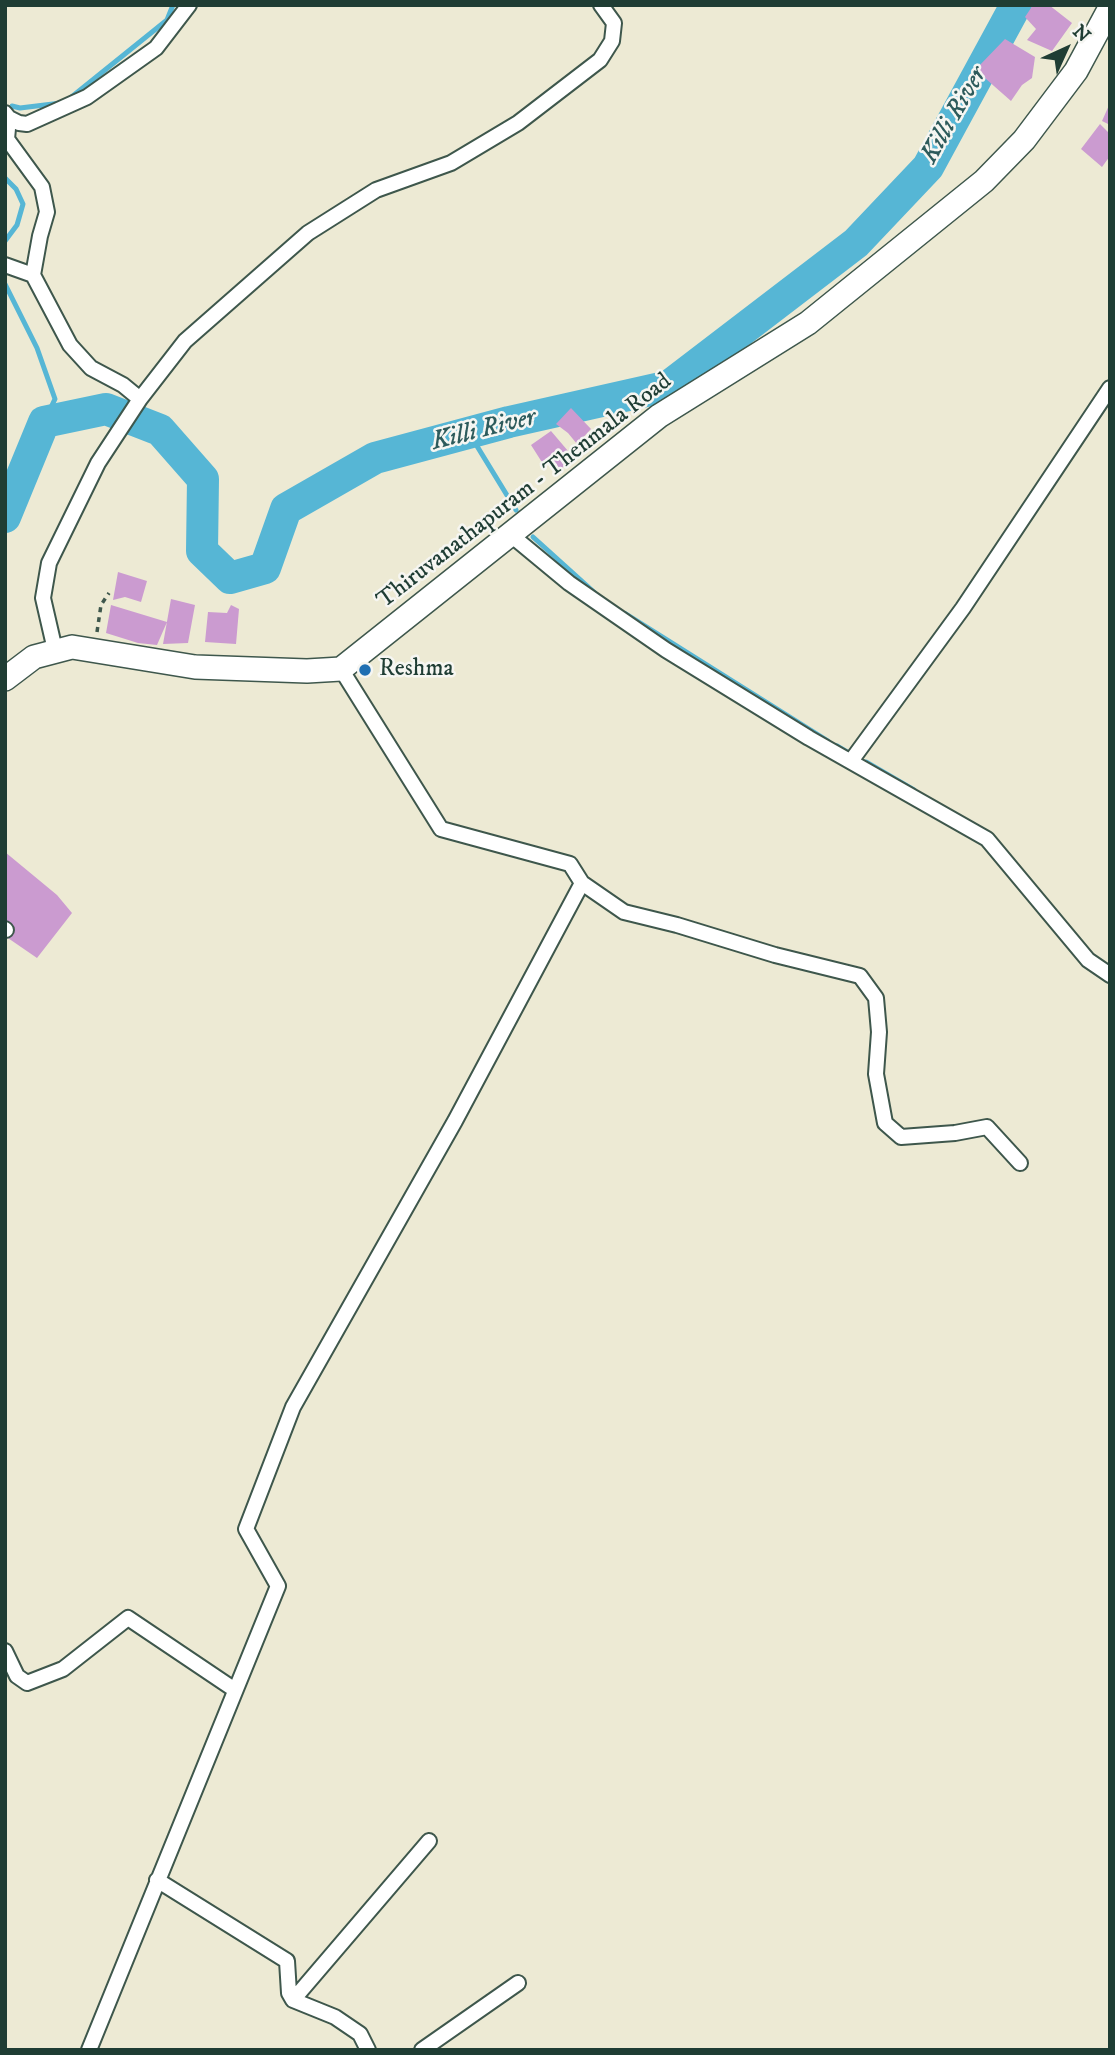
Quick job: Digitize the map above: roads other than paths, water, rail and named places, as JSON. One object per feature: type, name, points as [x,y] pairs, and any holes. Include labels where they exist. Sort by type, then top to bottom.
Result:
[{"type":"main road","name":"Thiruvanathapuram - Thenmala Road","points":[[341,669],[659,416],[808,323],[984,181],[1024,140],[1076,71],[1110,8]]},
{"type":"main road","points":[[5,679],[34,657],[72,648],[195,667],[307,671],[341,669]]},
{"type":"street","points":[[7,116],[27,124],[87,97],[156,48],[189,5]]},
{"type":"street","points":[[55,650],[43,598],[49,563],[98,463],[139,400],[184,341],[308,233],[376,191],[451,163],[518,123],[600,60],[611,41],[614,23],[601,5]]},
{"type":"street","points":[[7,116],[7,139],[42,187],[47,212],[33,275],[70,345],[91,368],[123,385],[139,400]]},
{"type":"street","points":[[5,265],[33,275]]},
{"type":"street","points":[[851,761],[963,608],[1110,388]]},
{"type":"street","points":[[511,535],[569,583],[666,650],[987,839],[1088,960],[1110,975]]},
{"type":"street","points":[[341,669],[441,829],[570,864],[582,883],[624,912],[860,976],[876,998],[879,1032],[876,1074],[885,1123],[901,1137],[955,1133],[986,1127],[1020,1163]]},
{"type":"street","points":[[89,2050],[278,1586],[246,1529],[293,1407],[456,1121],[582,883]]},
{"type":"street","points":[[5,1651],[17,1676],[27,1683],[63,1669],[128,1618],[235,1690]]},
{"type":"street","points":[[293,2000],[429,1841]]},
{"type":"street","points":[[157,1881],[288,1961],[289,1993],[293,2000],[335,2017],[360,2034],[369,2050]]},
{"type":"street","points":[[422,2050],[518,1983]]},
{"type":"waterway","points":[[69,99],[167,20],[173,5]]},
{"type":"waterway","name":"Killi River","points":[[5,517],[44,422],[106,409],[160,430],[203,479],[202,551],[230,578],[265,568],[286,509],[375,458],[509,422],[669,386],[856,243],[928,167],[1016,5]]},
{"type":"waterway","points":[[12,106],[20,108],[61,103]]},
{"type":"waterway","points":[[5,178],[16,189],[23,204],[17,225],[5,241]]},
{"type":"waterway","points":[[5,284],[37,348],[55,399],[44,422]]},
{"type":"waterway","points":[[469,433],[516,510]]},
{"type":"waterway","points":[[533,537],[595,593]]},
{"type":"waterway","points":[[626,614],[828,741]]},
{"type":"waterway","points":[[837,746],[847,752]]},
{"type":"waterway","points":[[866,762],[914,790]]},
{"type":"place","name":"Reshma","points":[[365,670]]}]
